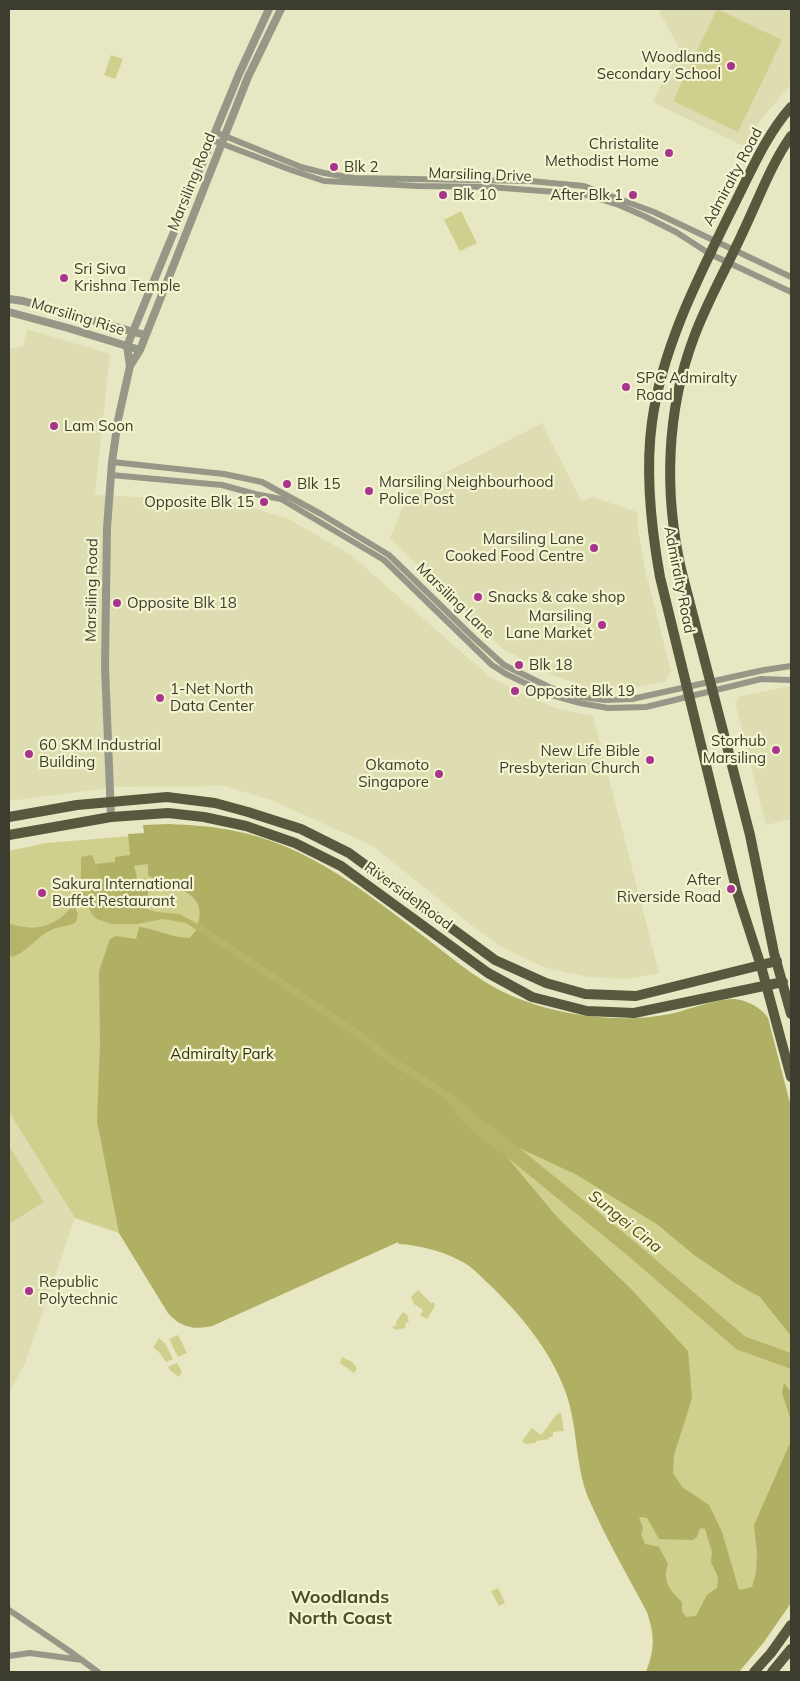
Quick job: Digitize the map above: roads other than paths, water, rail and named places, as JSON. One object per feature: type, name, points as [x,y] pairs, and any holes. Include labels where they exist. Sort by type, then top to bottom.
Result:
[{"type":"main road","name":"Admiralty Road","points":[[791,107],[771,136],[716,242],[672,340],[665,362],[652,422],[649,449],[655,549],[737,892],[761,966],[791,1077]]},
{"type":"main road","name":"Admiralty Road","points":[[791,136],[773,167],[694,336],[684,367],[674,419],[671,447],[671,500],[675,541],[756,858],[777,962],[791,1014]]},
{"type":"main road","name":"Riverside Road","points":[[9,818],[76,805],[168,796],[232,808],[302,829],[348,853],[495,960],[546,983],[584,994],[636,996],[777,962]]},
{"type":"main road","name":"Riverside Road","points":[[9,835],[111,817],[168,813],[204,817],[246,826],[295,843],[347,870],[488,973],[532,997],[586,1011],[634,1013],[783,982]]},
{"type":"main road","points":[[754,1672],[771,1653],[791,1625]]},
{"type":"main road","points":[[772,1672],[791,1650]]},
{"type":"street","name":"Marsiling Road","points":[[130,366],[127,346],[251,44],[269,9]]},
{"type":"street","name":"Marsiling Road","points":[[111,817],[105,666],[105,588],[112,462],[118,420],[130,366],[140,350],[248,77],[281,9]]},
{"type":"street","name":"Marsiling Drive","points":[[214,136],[324,173],[354,178],[530,181],[584,186],[654,212],[791,277]]},
{"type":"street","name":"Marsiling Drive","points":[[224,139],[291,170],[324,180],[417,186],[489,187],[583,194],[619,205],[644,216],[676,232],[710,254],[791,292]]},
{"type":"street","name":"Marsiling Rise","points":[[9,299],[23,301],[145,335]]},
{"type":"street","name":"Marsiling Rise","points":[[9,312],[140,350]]},
{"type":"street","name":"Marsiling Lane","points":[[112,462],[224,474],[262,482],[322,514],[389,555],[504,665],[551,688],[582,697],[605,700],[632,699],[688,692]]},
{"type":"street","name":"Marsiling Lane","points":[[111,475],[222,485],[280,499],[384,560],[492,665],[506,674],[548,694],[580,704],[608,708],[646,707],[688,692],[764,670],[791,666]]},
{"type":"street","points":[[467,642],[472,636]]},
{"type":"street","name":"Marsiling Lane","points":[[711,686],[761,679],[791,680]]},
{"type":"street","points":[[9,1610],[98,1672]]},
{"type":"street","points":[[9,1656],[30,1652],[83,1660]]},
{"type":"waterway","name":"Sungei Cina","points":[[461,1110],[475,1124],[510,1150],[634,1251],[741,1343],[791,1361]]},
{"type":"place","name":"Woodlands Secondary School","points":[[731,66]]},
{"type":"place","name":"Christalite Methodist Home","points":[[669,153]]},
{"type":"place","name":"Blk 2","points":[[334,167]]},
{"type":"place","name":"Blk 10","points":[[443,195]]},
{"type":"place","name":"After Blk 1","points":[[633,195]]},
{"type":"place","name":"Sri Siva Krishna Temple","points":[[64,278]]},
{"type":"place","name":"SPC Admiralty Road","points":[[626,387]]},
{"type":"place","name":"Lam Soon","points":[[54,426]]},
{"type":"place","name":"Blk 15","points":[[287,484]]},
{"type":"place","name":"Marsiling Neighbourhood Police Post","points":[[369,491]]},
{"type":"place","name":"Opposite Blk 15","points":[[264,502]]},
{"type":"place","name":"Marsiling Lane Cooked Food Centre","points":[[594,548]]},
{"type":"place","name":"Snacks & cake shop","points":[[478,597]]},
{"type":"place","name":"Opposite Blk 18","points":[[117,603]]},
{"type":"place","name":"Marsiling Lane Market","points":[[602,625]]},
{"type":"place","name":"Blk 18","points":[[519,665]]},
{"type":"place","name":"Opposite Blk 19","points":[[515,691]]},
{"type":"place","name":"1-Net North Data Center","points":[[160,698]]},
{"type":"place","name":"Storhub Marsiling","points":[[776,750]]},
{"type":"place","name":"60 SKM Industrial Building","points":[[29,754]]},
{"type":"place","name":"New Life Bible Presbyterian Church","points":[[650,760]]},
{"type":"place","name":"Okamoto Singapore","points":[[439,774]]},
{"type":"place","name":"After Riverside Road","points":[[731,889]]},
{"type":"place","name":"Sakura International Buffet Restaurant","points":[[42,893]]},
{"type":"place","name":"Republic Polytechnic","points":[[29,1291]]},
{"type":"district","name":"Woodlands North Coast","points":[[340,1608]]},
{"type":"park label","name":"Admiralty Park","points":[[222,1054]]}]
